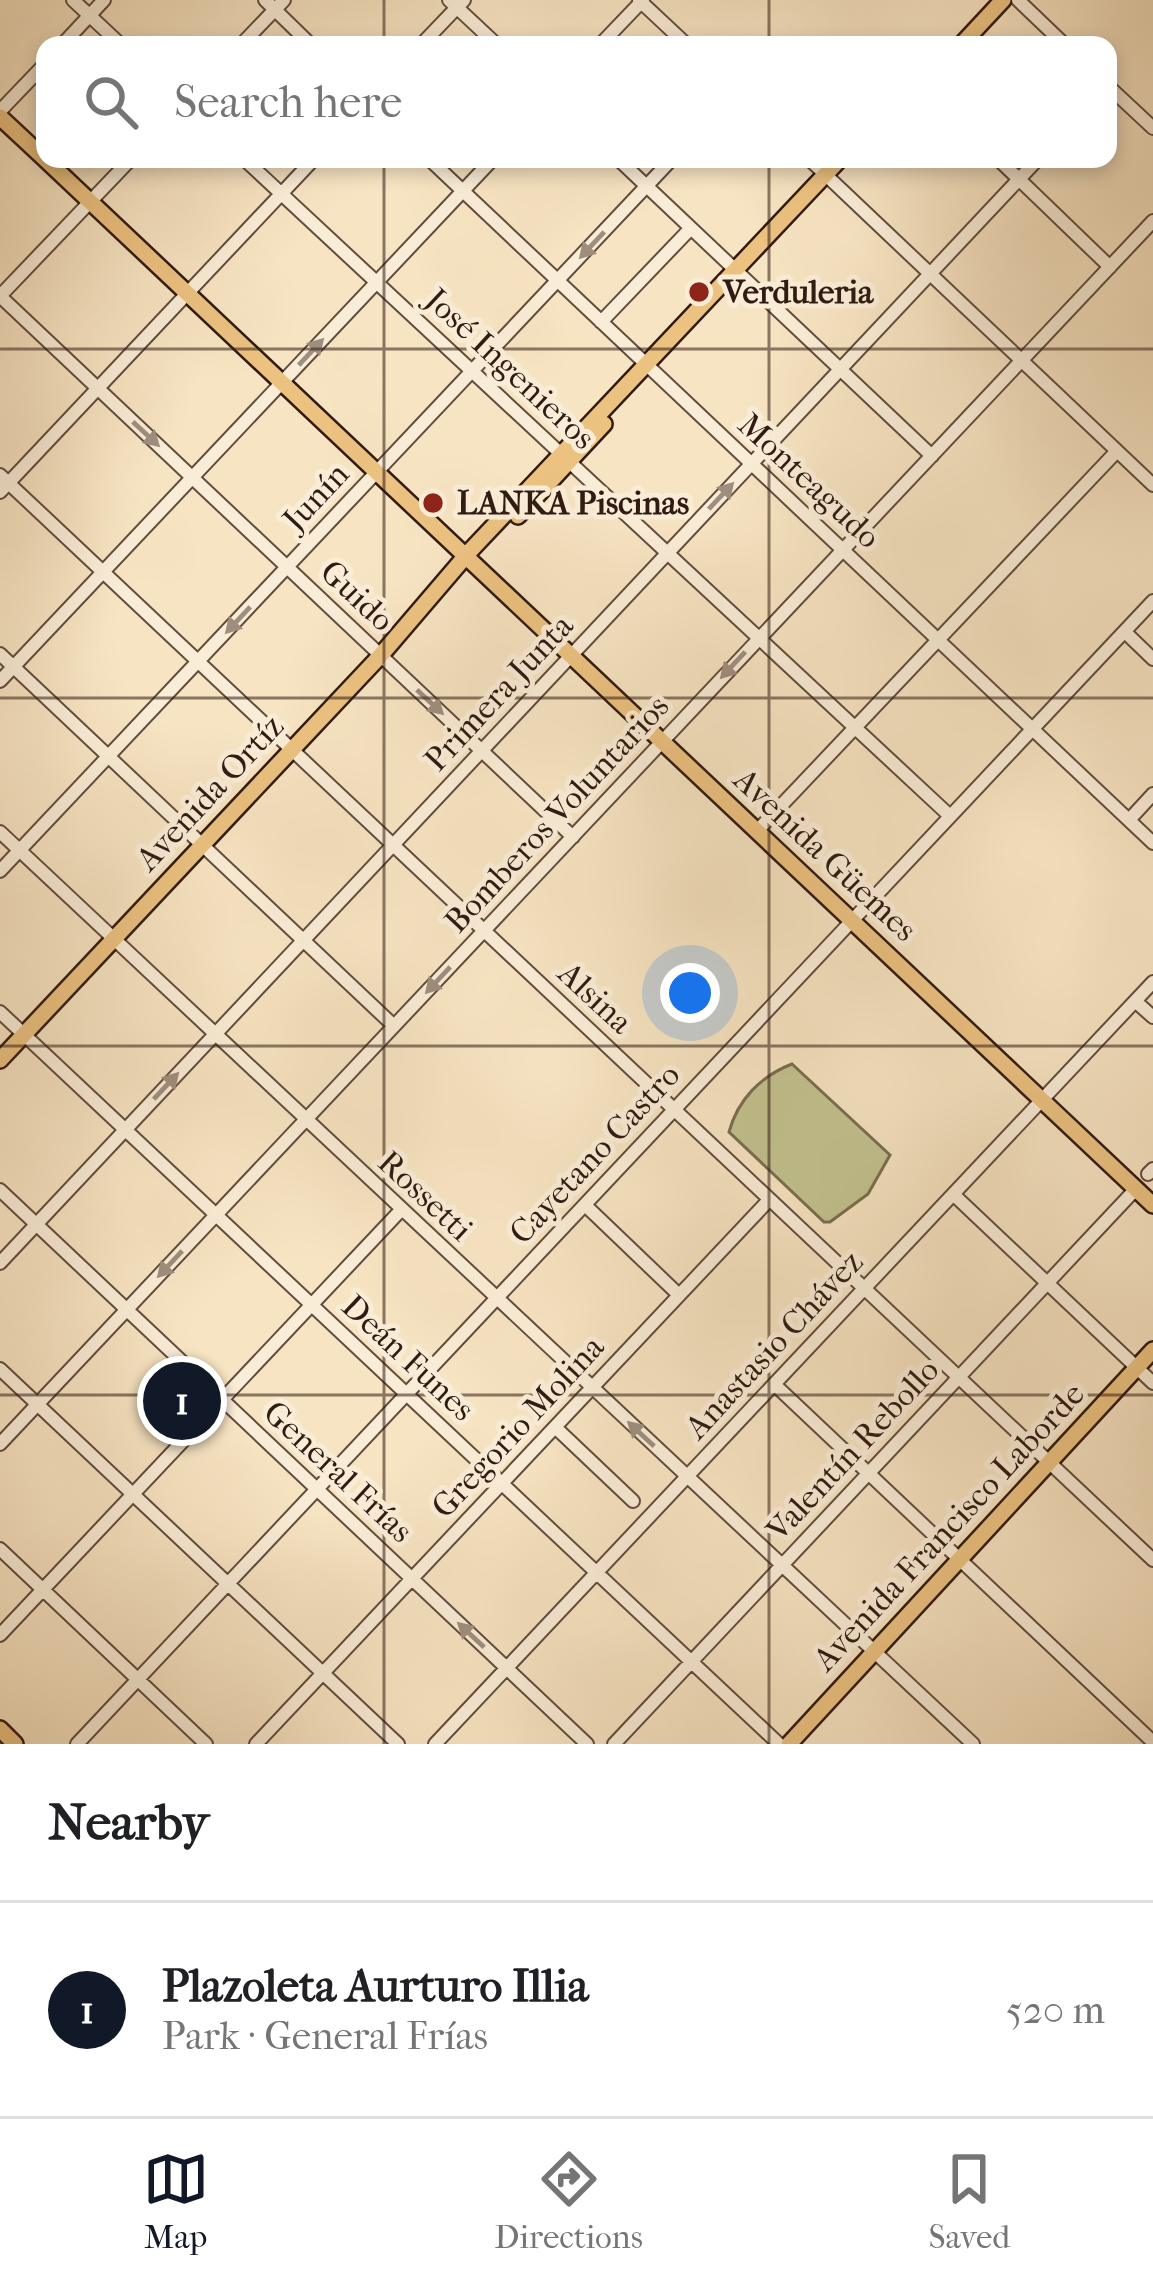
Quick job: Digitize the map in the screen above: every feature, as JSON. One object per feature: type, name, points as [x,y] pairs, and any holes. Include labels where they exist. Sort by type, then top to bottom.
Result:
[{"type":"main road","points":[[956,36],[989,0]]},
{"type":"main road","points":[[969,36],[1003,0]]},
{"type":"main road","name":"Avenida Güemes","points":[[0,114],[36,150]]},
{"type":"main road","name":"Avenida Güemes","points":[[55,168],[1153,1192]]},
{"type":"main road","name":"Avenida Ortíz","points":[[829,178],[835,168]]},
{"type":"main road","name":"Avenida Ortíz","points":[[0,1060],[381,656],[468,556],[842,168]]},
{"type":"main road","name":"Avenida Güemes","points":[[1045,1096],[1153,1205]]},
{"type":"main road","name":"Avenida Francisco Laborde","points":[[800,1744],[963,1562],[1146,1371],[1153,1350]]},
{"type":"main road","name":"Avenida Francisco Laborde","points":[[789,1744],[878,1655]]},
{"type":"main road","points":[[0,1730],[15,1744]]},
{"type":"street","points":[[73,0],[112,36]]},
{"type":"street","points":[[71,36],[104,0]]},
{"type":"street","points":[[1018,0],[1056,36]]},
{"type":"street","points":[[608,36],[641,1],[678,36]]},
{"type":"street","points":[[429,36],[457,2],[489,36]]},
{"type":"street","points":[[248,36],[275,3],[303,36]]},
{"type":"street","points":[[0,114],[36,74]]},
{"type":"street","points":[[1117,94],[1153,128]]},
{"type":"street","points":[[0,296],[122,168]]},
{"type":"street","name":"José Ingenieros","points":[[254,168],[950,815]]},
{"type":"street","points":[[3,483],[306,168]]},
{"type":"street","name":"Monteagudo","points":[[439,168],[1153,843]]},
{"type":"street","points":[[0,682],[485,168]]},
{"type":"street","points":[[627,168],[932,456]]},
{"type":"street","name":"Junín","points":[[0,871],[663,168]]},
{"type":"street","points":[[818,168],[1153,485]]},
{"type":"street","points":[[1007,168],[1111,267]]},
{"type":"street","name":"Primera Junta","points":[[0,1264],[1029,168]]},
{"type":"street","name":"Bomberos Voluntarios","points":[[0,1444],[1153,221]]},
{"type":"street","points":[[602,322],[691,228]]},
{"type":"street","name":"Guido","points":[[0,296],[573,837]]},
{"type":"street","points":[[759,828],[1117,451]]},
{"type":"street","name":"Alsina","points":[[3,483],[1153,1560]]},
{"type":"street","name":"Cayetano Castro","points":[[76,1744],[1153,601]]},
{"type":"street","points":[[1125,632],[1153,658]]},
{"type":"street","points":[[0,654],[394,1026]]},
{"type":"street","points":[[1129,820],[1153,794]]},
{"type":"street","name":"Rossetti","points":[[0,832],[973,1744]]},
{"type":"street","name":"Anastasio Chávez","points":[[435,1744],[1153,982]]},
{"type":"street","points":[[1135,1001],[1153,1017]]},
{"type":"street","name":"Deán Funes","points":[[0,1012],[779,1744]]},
{"type":"street","name":"General Frías","points":[[0,1190],[586,1744]]},
{"type":"street","name":"Valentín Rebollo","points":[[614,1744],[1132,1192]]},
{"type":"street","points":[[953,1194],[1146,1371]]},
{"type":"street","name":"Gregorio Molina","points":[[256,1744],[770,1200]]},
{"type":"street","points":[[584,1205],[680,1295]]},
{"type":"street","points":[[0,1635],[401,1210]]},
{"type":"street","points":[[0,1369],[398,1744]]},
{"type":"street","points":[[774,1384],[1153,1742]]},
{"type":"street","points":[[555,1427],[633,1501]]},
{"type":"street","points":[[0,1549],[206,1744]]},
{"type":"green space","points":[[792,1064],[890,1155],[868,1194],[830,1222],[824,1222],[729,1132],[752,1090]]},
{"type":"green space","points":[[182,1381],[200,1399],[183,1422],[162,1402]]},
{"type":"place","name":"Verduleria","points":[[699,292]]},
{"type":"place","name":"LANKA Piscinas","points":[[433,503]]},
{"type":"place","name":"Plazoleta Aurturo Illia","points":[[182,1401]]}]
